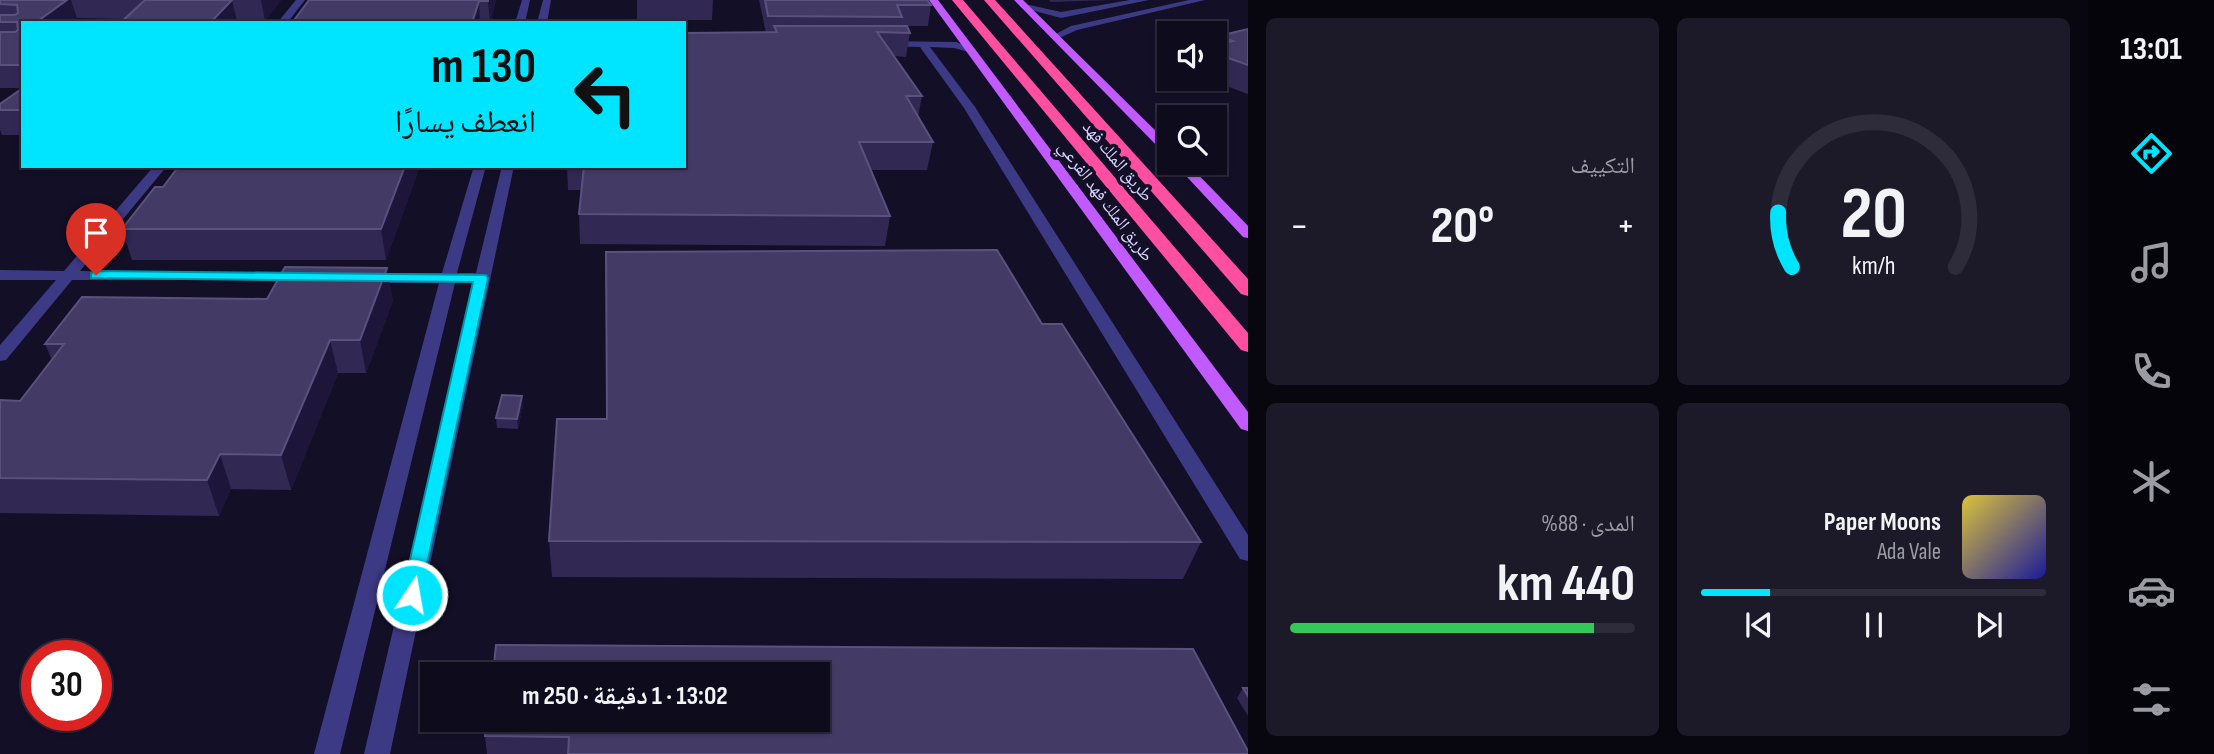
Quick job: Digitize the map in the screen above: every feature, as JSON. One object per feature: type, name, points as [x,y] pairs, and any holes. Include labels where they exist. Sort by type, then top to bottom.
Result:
[{"type":"highway","name":"طريق الملك فهد","points":[[957,0],[1248,346]]},
{"type":"highway","name":"طريق الملك فهد","points":[[989,0],[1248,290]]},
{"type":"main road","name":"طريق الملك فهد الفرعي","points":[[933,0],[1248,425]]},
{"type":"main road","points":[[1022,4],[1157,139]]},
{"type":"main road","points":[[1191,175],[1248,234]]},
{"type":"street","points":[[284,21],[301,0]]},
{"type":"street","points":[[521,21],[526,0]]},
{"type":"street","points":[[542,21],[547,0]]},
{"type":"street","points":[[1022,4],[1061,15],[1145,0]]},
{"type":"street","points":[[1055,37],[1074,28],[1201,0]]},
{"type":"street","points":[[951,26],[942,35],[870,40],[956,45],[972,52]]},
{"type":"street","points":[[923,44],[969,107],[1248,553]]},
{"type":"street","points":[[0,356],[159,168]]},
{"type":"street","points":[[327,754],[448,278],[479,168]]},
{"type":"street","points":[[377,754],[508,168]]},
{"type":"street","points":[[0,275],[313,277]]},
{"type":"street","points":[[353,277],[481,278]]},
{"type":"building","points":[[0,0],[67,0],[38,21],[21,21],[21,65],[0,65],[0,32],[18,30],[17,22],[0,22],[0,15],[18,13],[17,5],[0,4]]},
{"type":"building","points":[[145,0],[232,0],[212,21],[122,21]]},
{"type":"building","points":[[309,0],[488,0],[479,1],[473,21],[293,21]]},
{"type":"building","points":[[765,0],[927,0],[931,5],[897,5],[902,17],[768,16]]},
{"type":"building","points":[[774,26],[907,26],[910,33],[877,32],[922,96],[906,96],[933,142],[859,142],[890,216],[579,214],[584,168],[686,168],[686,33],[777,32]]},
{"type":"building","points":[[1248,29],[1248,65],[1227,58],[1227,42],[1233,41],[1227,39],[1227,34]]},
{"type":"building","points":[[21,89],[21,110],[0,110],[0,104]]},
{"type":"building","points":[[177,168],[404,168],[381,229],[122,229],[155,187],[163,187]]},
{"type":"building","points":[[997,250],[1042,324],[1062,324],[1201,542],[549,541],[557,419],[607,419],[606,252]]},
{"type":"building","points":[[285,267],[387,268],[360,340],[330,340],[281,455],[220,454],[207,480],[0,478],[0,400],[20,401],[64,344],[45,344],[82,297],[267,299]]},
{"type":"building","points":[[502,395],[522,396],[517,419],[496,418]]},
{"type":"building","points":[[496,645],[1193,649],[1248,754],[568,754],[569,737],[485,736],[485,732],[830,732],[830,662],[494,662]]},
{"type":"route","points":[[96,275],[481,278],[412,595]]}]
